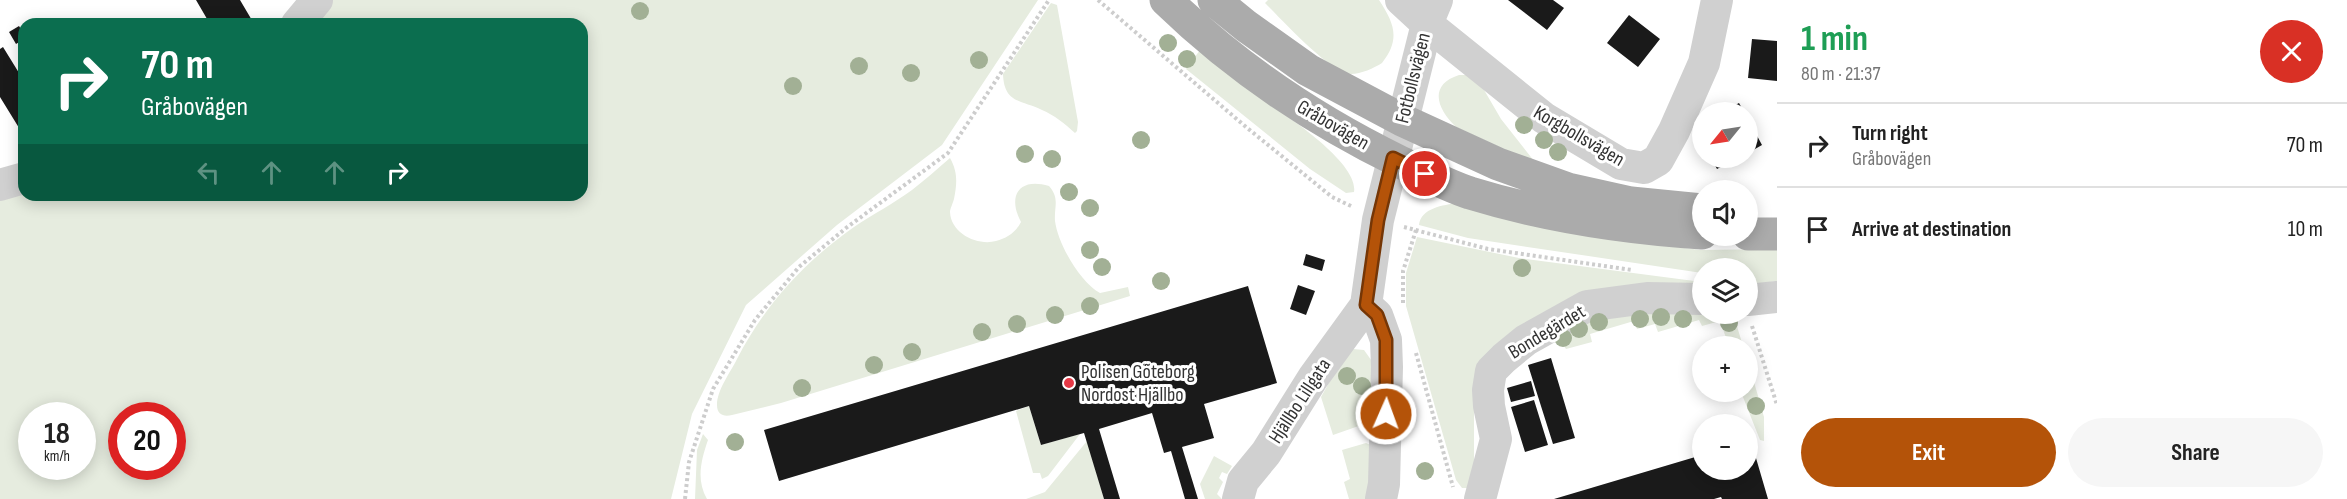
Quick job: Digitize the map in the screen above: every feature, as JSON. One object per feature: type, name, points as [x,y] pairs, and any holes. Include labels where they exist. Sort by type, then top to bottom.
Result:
[{"type":"main road","name":"Gråbovägen","points":[[1166,0],[1242,66],[1319,120],[1393,158],[1468,192],[1519,206],[1664,231],[1692,232]]},
{"type":"main road","name":"Gråbovägen","points":[[1214,0],[1308,70],[1402,120],[1498,164],[1568,189],[1631,203],[1692,209]]},
{"type":"main road","points":[[1758,212],[1777,212]]},
{"type":"main road","points":[[1758,234],[1777,234]]},
{"type":"street","points":[[302,18],[317,0]]},
{"type":"street","name":"Korgbollsvägen","points":[[1401,0],[1432,12],[1544,118],[1621,164],[1644,168],[1658,160],[1674,131],[1704,63],[1717,0]]},
{"type":"street","name":"Fotbollsvägen","points":[[1393,158],[1432,12]]},
{"type":"street","name":"Hjällbo Lillgata","points":[[1239,499],[1243,481],[1266,453],[1313,378],[1366,305],[1378,220],[1393,158]]},
{"type":"street","points":[[0,185],[18,180]]},
{"type":"street","points":[[1758,306],[1777,297]]},
{"type":"street","name":"Bondegärdet","points":[[1468,498],[1496,439],[1488,390],[1491,371],[1504,358],[1526,340],[1587,306],[1647,298],[1692,299]]},
{"type":"street","points":[[1366,305],[1377,315],[1386,340],[1384,484],[1381,499]]},
{"type":"path","points":[[685,499],[689,462],[713,389],[755,320],[799,267],[846,228],[948,153],[1049,0]]},
{"type":"path","points":[[1403,306],[1403,271],[1416,230]]},
{"type":"path","points":[[1753,324],[1777,405]]},
{"type":"path","points":[[1414,347],[1468,498]]},
{"type":"shaded area","points":[[332,0],[1038,0],[942,145],[837,225],[746,305],[692,414],[671,499],[0,499],[0,192],[18,187],[18,201],[588,201],[588,18],[312,18]]},
{"type":"shaded area","points":[[1268,0],[1379,0],[1392,24],[1392,46],[1382,63],[1375,67],[1355,74],[1342,72],[1319,56],[1294,32],[1265,3]]},
{"type":"shaded area","points":[[1051,3],[1057,5],[1078,122],[1075,133],[1051,114],[1015,100],[1004,84],[1003,74]]},
{"type":"shaded area","points":[[1200,50],[1322,143],[1346,169],[1353,181],[1354,192],[1346,193],[1310,169],[1186,69]]},
{"type":"shaded area","points":[[1459,75],[1468,75],[1480,83],[1501,119],[1534,161],[1456,127],[1449,120],[1440,105],[1439,91],[1449,79]]},
{"type":"shaded area","points":[[950,158],[956,173],[956,183],[950,212],[955,227],[960,232],[981,242],[1004,238],[1014,232],[1021,222],[1015,204],[1018,191],[1030,184],[1049,186],[1055,199],[1057,230],[1071,262],[1092,288],[1100,293],[1128,287],[1130,296],[781,403],[729,416],[720,413],[717,408],[718,399],[724,382],[748,339],[787,286],[835,241],[912,190]]},
{"type":"shaded area","points":[[1458,203],[1651,244],[1701,250],[1777,249],[1777,281],[1758,284],[1758,258],[1692,258],[1692,272],[1468,238],[1419,225],[1428,211]]},
{"type":"shaded area","points":[[1417,237],[1519,258],[1692,281],[1692,290],[1628,290],[1474,385],[1474,466],[1469,488],[1462,488],[1456,480],[1406,306],[1406,273]]},
{"type":"shaded area","points":[[1692,313],[1692,322],[1658,332],[1655,324],[1637,329],[1634,321],[1590,334],[1592,342],[1566,349],[1561,342],[1560,334],[1603,314]]},
{"type":"shaded area","points":[[1721,324],[1736,324],[1740,336],[1725,336]]},
{"type":"shaded area","points":[[1353,349],[1364,350],[1374,364],[1370,422],[1333,435],[1321,397],[1344,356]]},
{"type":"shaded area","points":[[1758,396],[1764,417],[1764,441],[1760,440],[1758,435],[1758,414],[1750,414],[1745,402],[1758,402]]},
{"type":"shaded area","points":[[1029,406],[1041,445],[1080,434],[1048,476],[1042,479],[1040,473],[1033,473],[1016,411]]},
{"type":"shaded area","points":[[703,434],[708,440],[702,462],[701,477],[707,499],[695,499],[697,450]]},
{"type":"shaded area","points":[[1087,441],[1104,499],[1026,499],[1045,492]]},
{"type":"shaded area","points":[[1366,443],[1373,446],[1372,499],[1349,499],[1344,482],[1350,479],[1342,450]]},
{"type":"shaded area","points":[[1214,456],[1232,466],[1227,474],[1222,472],[1219,478],[1223,482],[1217,494],[1222,499],[1205,499],[1200,484]]},
{"type":"building","points":[[196,0],[240,0],[251,18],[206,18]]},
{"type":"building","points":[[1508,0],[1553,0],[1564,8],[1547,30]]},
{"type":"building","points":[[1629,15],[1660,39],[1638,67],[1607,43]]},
{"type":"building","points":[[18,27],[18,43],[16,44],[9,32]]},
{"type":"building","points":[[1752,39],[1777,41],[1777,81],[1748,78]]},
{"type":"building","points":[[3,47],[18,71],[18,126],[0,97],[0,49]]},
{"type":"building","points":[[1306,254],[1325,260],[1322,271],[1303,265]]},
{"type":"building","points":[[1298,285],[1315,291],[1306,315],[1290,309]]},
{"type":"building","points":[[1248,286],[1277,383],[1204,404],[1214,438],[1182,447],[1198,499],[1185,499],[1171,451],[1164,453],[1152,413],[1099,429],[1120,499],[1104,499],[1084,433],[1041,445],[1029,406],[779,481],[764,430]]},
{"type":"building","points":[[1551,358],[1575,438],[1553,444],[1528,365]]},
{"type":"building","points":[[1531,381],[1535,396],[1511,402],[1507,388]]},
{"type":"building","points":[[1534,400],[1548,445],[1525,452],[1511,407]]},
{"type":"building","points":[[1692,458],[1692,480],[1758,480],[1758,465],[1768,499],[1722,499],[1721,497],[1714,499],[1554,499]]},
{"type":"place","name":"Polisen Göteborg Nordost Hjällbo","points":[[1069,383]]},
{"type":"route","points":[[1386,414],[1386,340],[1377,315],[1366,305],[1378,220],[1393,158],[1425,174]]}]
